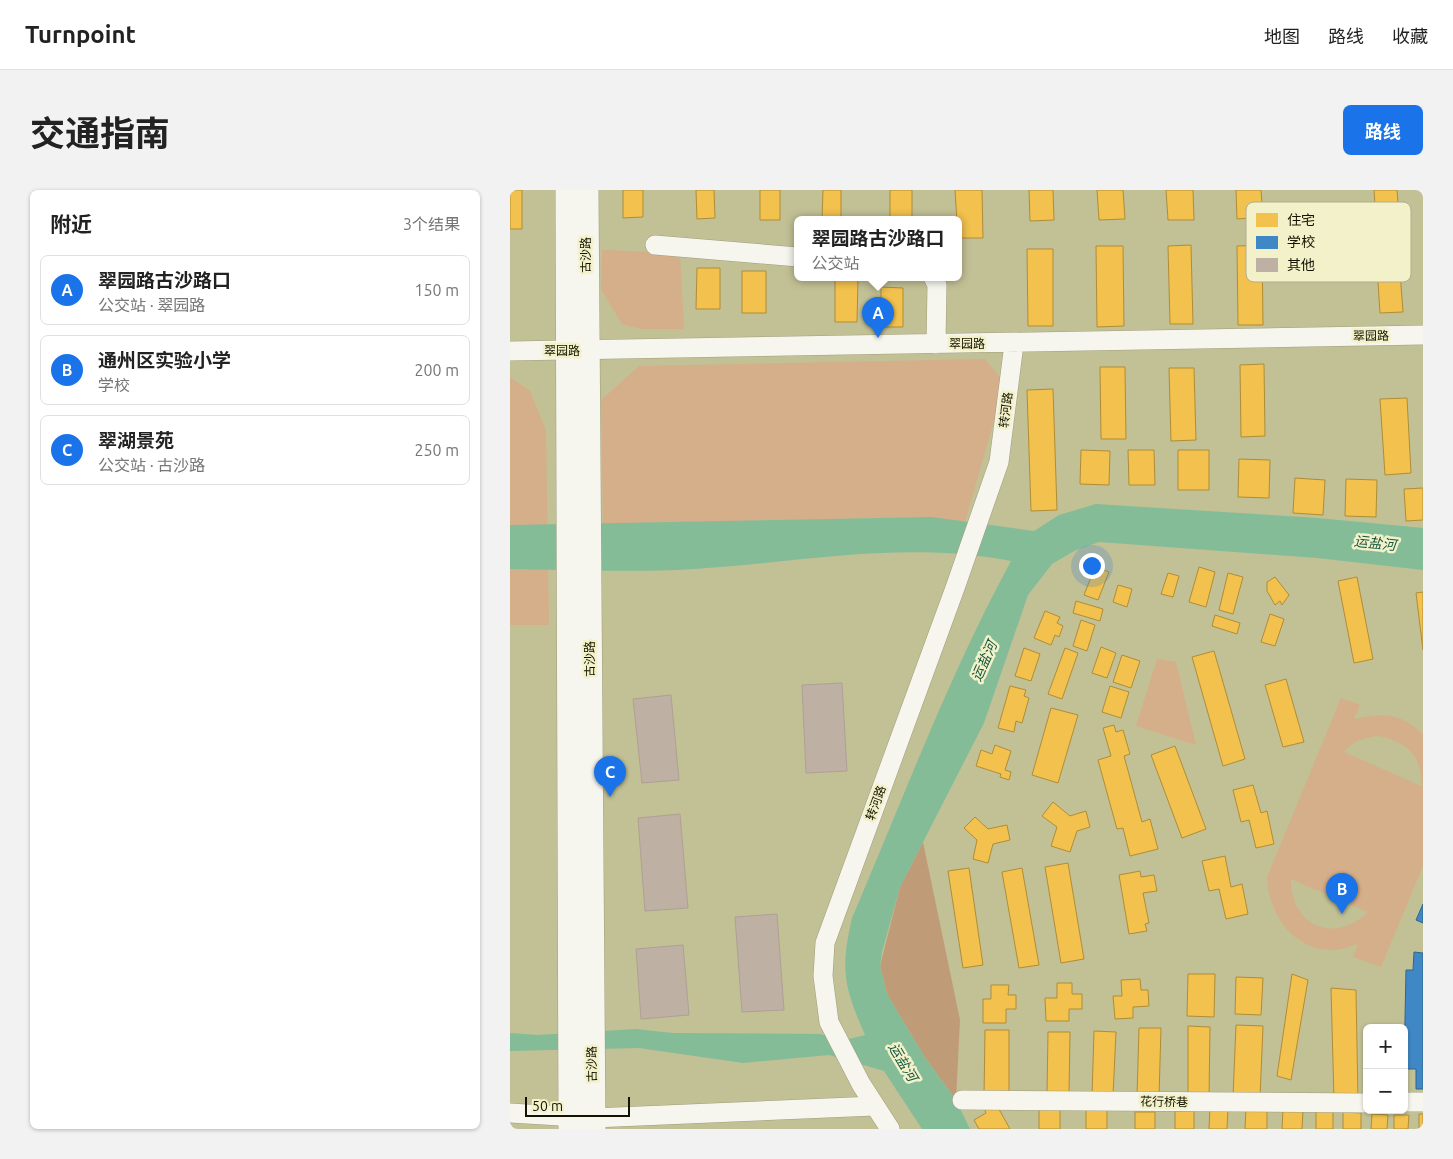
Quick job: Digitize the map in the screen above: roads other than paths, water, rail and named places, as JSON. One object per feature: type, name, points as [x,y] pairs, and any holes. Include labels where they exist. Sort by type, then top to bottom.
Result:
[{"type":"main road","name":"古沙路","points":[[568,190],[578,350],[582,1123]]},
{"type":"main road","name":"古沙路","points":[[578,350],[586,190]]},
{"type":"street","points":[[655,244],[794,257]]},
{"type":"street","points":[[934,281],[937,285],[936,344]]},
{"type":"street","name":"翠园路","points":[[510,351],[1014,344],[1423,335]]},
{"type":"street","name":"转河路","points":[[875,1106],[861,1084],[829,1022],[823,976],[825,943],[999,462],[1014,344]]},
{"type":"street","name":"花行桥巷","points":[[962,1100],[1363,1103]]},
{"type":"street","points":[[1408,1102],[1423,1102]]},
{"type":"street","points":[[510,1112],[582,1123],[875,1106],[890,1129]]},
{"type":"water","name":"运盐河","points":[[1096,504],[1318,518],[1423,528],[1423,570],[1317,558],[1099,542],[1074,551],[1052,564],[1028,595],[984,723],[900,887],[882,952],[880,966],[887,994],[924,1056],[956,1100],[970,1129],[922,1129],[884,1071],[829,1055],[743,1063],[639,1048],[510,1051],[510,1033],[538,1035],[636,1029],[673,1033],[820,1034],[845,1040],[865,1035],[852,1004],[846,978],[846,952],[852,918],[927,738],[967,648],[1011,561],[928,552],[844,555],[676,570],[510,569],[510,525],[932,517],[1034,531],[1059,515]]},
{"type":"place","name":"翠园路古沙路口","points":[[878,338]]},
{"type":"place","name":"翠湖景苑","points":[[610,797]]},
{"type":"place","name":"通州区实验小学","points":[[1342,914]]}]
